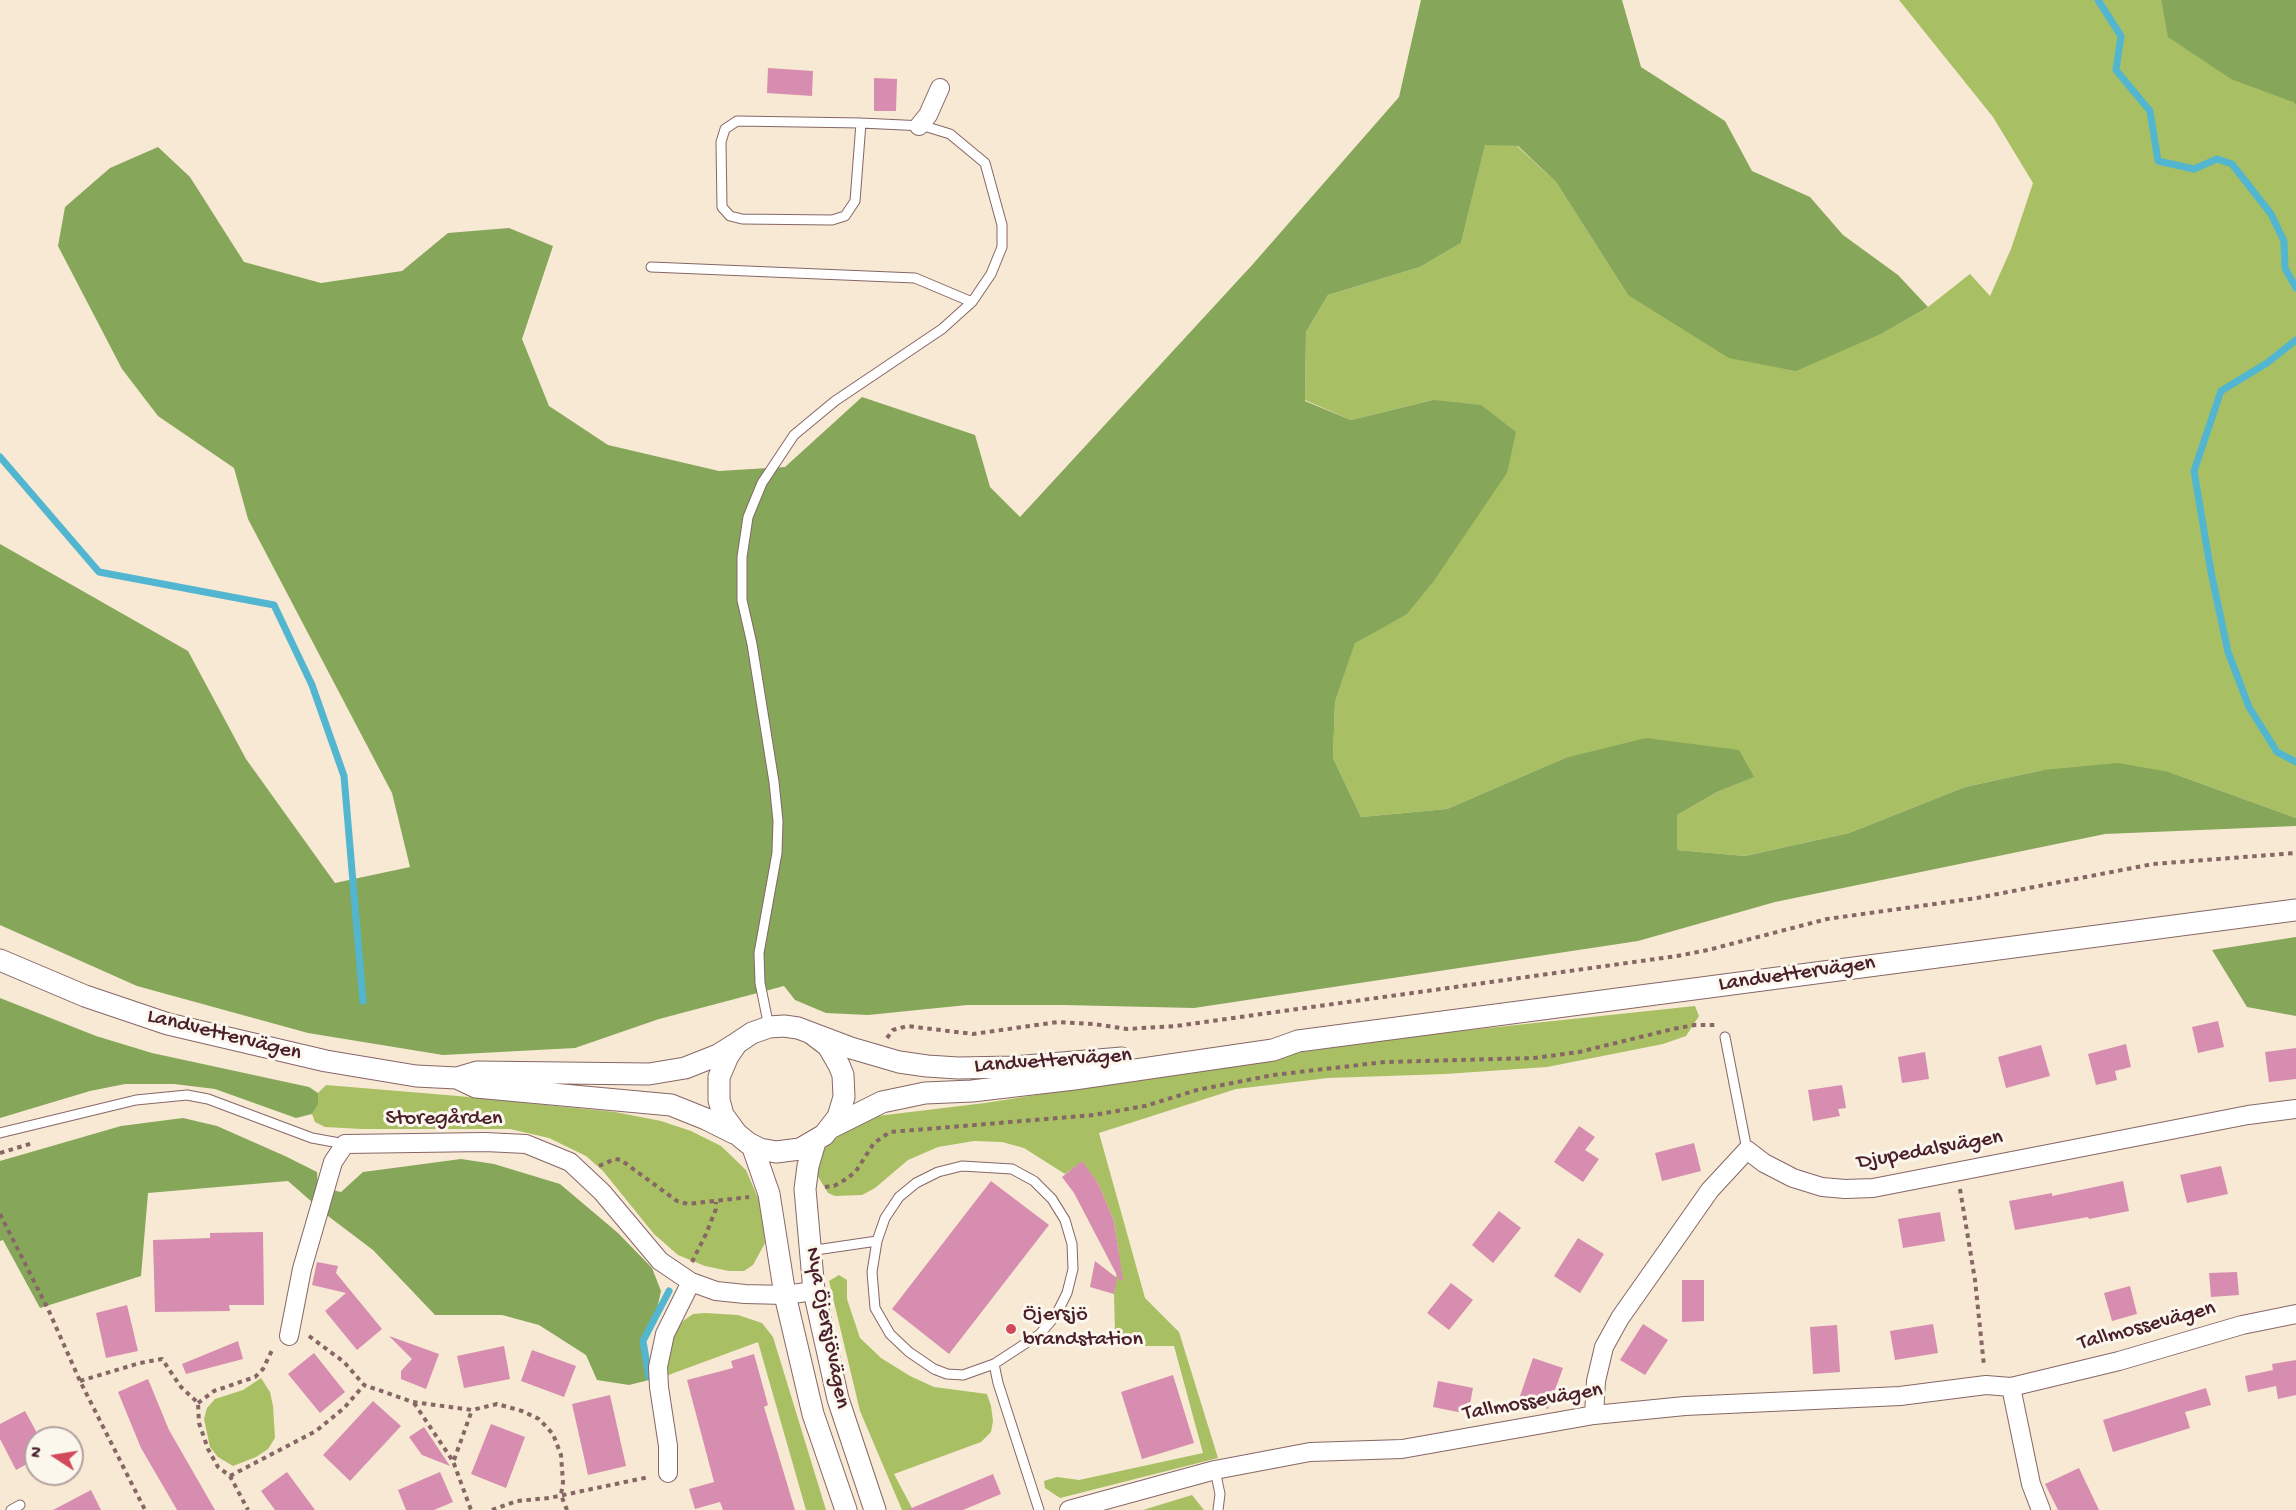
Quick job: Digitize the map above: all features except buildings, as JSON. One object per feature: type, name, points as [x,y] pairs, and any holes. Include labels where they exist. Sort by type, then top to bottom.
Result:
[{"type":"street","points":[[919,126],[928,115],[940,88]]},
{"type":"street","name":"Landvettervägen","points":[[0,960],[85,996],[168,1024],[326,1061],[416,1076],[457,1078],[477,1072],[649,1074],[685,1068],[718,1055],[758,1030],[791,1026],[881,1057],[927,1066],[958,1068],[1095,1061],[1272,1039],[1298,1041],[2296,910]]},
{"type":"street","name":"Landvettervägen","points":[[457,1078],[476,1087],[671,1105],[706,1119],[768,1151],[784,1152],[815,1143],[838,1117],[844,1096],[843,1075],[839,1065],[828,1046],[811,1033]]},
{"type":"street","name":"Landvettervägen","points":[[832,1126],[882,1102],[925,1093],[972,1091],[1074,1079],[1273,1050],[1298,1041]]},
{"type":"street","points":[[737,1043],[721,1070],[718,1092],[723,1115],[745,1140]]},
{"type":"street","name":"Djupedalsvägen","points":[[1747,1150],[1764,1163],[1793,1178],[1822,1187],[1873,1188],[2248,1115],[2296,1109]]},
{"type":"street","name":"Nya Öjersjövägen","points":[[745,1140],[770,1194],[785,1295],[813,1414],[846,1510]]},
{"type":"street","name":"Storegården","points":[[345,1144],[485,1142],[526,1144],[570,1162],[602,1192],[660,1262],[687,1280],[716,1291],[785,1295],[814,1291]]},
{"type":"street","name":"Nya Öjersjövägen","points":[[815,1143],[805,1190],[814,1291],[838,1399],[875,1510]]},
{"type":"street","points":[[289,1336],[302,1269],[333,1162],[345,1144]]},
{"type":"street","points":[[1594,1415],[1596,1381],[1604,1347],[1620,1318],[1710,1190],[1747,1150]]},
{"type":"street","points":[[668,1473],[668,1446],[658,1367],[665,1334],[687,1280]]},
{"type":"street","name":"Tallmossevägen","points":[[1069,1510],[1215,1470],[1310,1452],[1402,1449],[1594,1415],[1685,1406],[1900,1396],[1986,1385],[2011,1387],[2119,1361],[2242,1325],[2296,1314]]},
{"type":"street","points":[[2011,1387],[2031,1484],[2041,1510]]},
{"type":"lane","points":[[770,1027],[760,983],[759,953],[776,862],[778,820],[774,782],[742,600],[742,557],[748,517],[762,483],[794,435],[835,401],[942,328],[972,302],[992,274],[1002,247],[1002,225],[988,161],[950,134],[919,126],[861,123],[736,122],[725,129],[721,142],[722,207],[730,216],[742,219],[832,220],[845,216],[855,201],[861,123]]},
{"type":"lane","points":[[651,267],[915,278],[972,302]]},
{"type":"lane","points":[[1725,1037],[1747,1150]]},
{"type":"lane","points":[[0,1133],[136,1100],[187,1095],[217,1102],[312,1138],[345,1144]]},
{"type":"lane","points":[[962,1166],[1012,1169],[1034,1181],[1052,1198],[1065,1220],[1072,1244],[1073,1269],[1067,1293],[1056,1316],[1040,1334],[994,1364],[963,1375],[947,1374],[934,1369],[909,1352],[890,1334],[875,1308],[872,1272],[877,1241],[885,1218],[899,1197],[916,1183],[938,1172],[962,1166]]},
{"type":"lane","points":[[809,1251],[877,1241]]},
{"type":"lane","points":[[994,1364],[1039,1510]]},
{"type":"lane","points":[[1215,1470],[1221,1494],[1220,1510]]},
{"type":"lane","points":[[11,1510],[21,1505]]},
{"type":"path","points":[[881,1057],[893,1030],[907,1026],[973,1034],[1058,1023],[1094,1024],[1126,1029],[1176,1026],[1677,956],[1827,918],[1977,898],[2153,864],[2296,853]]},
{"type":"path","points":[[822,1188],[834,1186],[848,1178],[856,1171],[874,1143],[890,1132],[914,1128],[1094,1114],[1146,1106],[1197,1090],[1306,1071],[1385,1062],[1545,1056],[1579,1052],[1695,1025],[1722,1026],[1725,1037]]},
{"type":"path","points":[[882,1102],[890,1132]]},
{"type":"path","points":[[584,1175],[615,1159],[628,1164],[677,1201],[688,1204],[757,1195]]},
{"type":"path","points":[[1957,1173],[1975,1280],[1986,1385]]},
{"type":"path","points":[[687,1280],[716,1209],[716,1202]]},
{"type":"path","points":[[0,1214],[145,1510]]},
{"type":"path","points":[[198,1403],[214,1391],[255,1377],[263,1369],[276,1343],[289,1336],[312,1336],[345,1362],[364,1385],[413,1402],[472,1410],[497,1404],[522,1411],[539,1419],[553,1434],[561,1455],[563,1482],[561,1495],[567,1510]]},
{"type":"path","points":[[80,1381],[140,1363],[162,1359],[181,1387],[198,1403],[199,1423],[208,1449],[218,1467],[230,1476],[248,1510]]},
{"type":"path","points":[[230,1476],[316,1431],[344,1408],[364,1385]]},
{"type":"path","points":[[413,1402],[453,1461],[471,1510]]},
{"type":"path","points":[[453,1461],[472,1410]]},
{"type":"path","points":[[492,1510],[517,1502],[668,1473]]},
{"type":"green space","points":[[1421,0],[1622,0],[1641,67],[1725,121],[1752,171],[1810,197],[1843,235],[1898,275],[1928,307],[1883,333],[1796,371],[1729,358],[1628,295],[1556,182],[1518,146],[1485,145],[1461,243],[1420,267],[1328,295],[1306,332],[1305,401],[1351,420],[1433,400],[1481,405],[1516,432],[1507,473],[1433,582],[1406,615],[1355,643],[1335,702],[1333,758],[1361,817],[1447,809],[1565,758],[1646,738],[1739,750],[1754,777],[1717,792],[1677,815],[1677,850],[1745,856],[1849,833],[1965,787],[2043,770],[2118,763],[2169,772],[2296,818],[2296,826],[2105,834],[1775,902],[1638,941],[1194,1008],[967,1005],[868,1015],[826,1013],[795,1000],[784,986],[659,1019],[575,1048],[443,1055],[308,1033],[137,986],[0,925],[0,544],[188,651],[246,759],[335,883],[410,867],[392,793],[248,519],[234,468],[158,416],[122,369],[58,246],[65,207],[110,168],[158,147],[190,177],[244,262],[321,283],[402,271],[448,233],[509,228],[553,246],[522,339],[549,406],[608,445],[719,471],[785,467],[862,397],[975,435],[990,487],[1020,517],[1253,264],[1399,97]]},
{"type":"green space","points":[[1899,0],[2161,0],[2169,37],[2293,102],[2296,106],[2296,818],[2169,772],[2043,770],[1965,787],[1849,833],[1745,856],[1677,850],[1677,815],[1717,792],[1753,777],[1565,758],[1447,809],[1361,817],[1333,758],[1335,702],[1355,642],[1406,615],[1433,400],[1351,420],[1305,400],[1306,332],[1328,295],[1420,267],[1461,243],[1485,144],[1517,146],[1556,182],[1628,295],[1883,333],[1928,307],[1970,274],[1990,296],[2011,249],[2033,183],[1993,117]]},
{"type":"green space","points":[[2161,0],[2296,0],[2296,106],[2293,102],[2231,79],[2168,37]]},
{"type":"green space","points":[[2296,937],[2296,1016],[2247,1007],[2212,950]]},
{"type":"green space","points":[[0,998],[96,1036],[152,1053],[309,1087],[318,1093],[318,1105],[312,1114],[296,1118],[215,1089],[174,1084],[125,1084],[90,1091],[0,1118]]},
{"type":"green space","points":[[1695,1006],[1699,1016],[1686,1036],[1663,1044],[1547,1067],[1445,1074],[1328,1078],[1236,1089],[1099,1133],[1145,1298],[1179,1332],[1218,1458],[1060,1498],[1045,1488],[1044,1481],[1057,1477],[1079,1480],[1203,1453],[1174,1346],[1138,1346],[1115,1333],[1114,1294],[1119,1254],[1114,1221],[1098,1183],[1082,1162],[1065,1174],[1024,1148],[1002,1142],[974,1141],[938,1147],[908,1160],[875,1188],[862,1195],[835,1196],[828,1193],[817,1175],[823,1150],[850,1126],[869,1117],[985,1103],[1169,1071],[1422,1035]]},
{"type":"green space","points":[[326,1085],[615,1112],[661,1121],[691,1131],[721,1146],[746,1170],[761,1205],[765,1243],[753,1265],[744,1271],[729,1271],[705,1266],[678,1255],[654,1234],[603,1171],[586,1156],[549,1138],[510,1129],[325,1127],[315,1122],[312,1114],[318,1105],[318,1093]]},
{"type":"green space","points":[[183,1118],[217,1126],[285,1156],[317,1172],[318,1187],[341,1192],[363,1172],[461,1159],[494,1164],[560,1184],[618,1233],[652,1268],[661,1291],[657,1309],[642,1342],[649,1380],[629,1385],[597,1380],[586,1355],[539,1325],[502,1315],[435,1315],[373,1250],[328,1216],[288,1181],[148,1193],[141,1276],[40,1308],[3,1240],[0,1241],[0,1161],[121,1126]]},
{"type":"green space","points":[[839,1275],[847,1280],[847,1299],[860,1338],[881,1358],[910,1376],[934,1387],[987,1394],[991,1406],[993,1421],[991,1432],[981,1442],[894,1474],[913,1510],[902,1510],[860,1411],[829,1281]]},
{"type":"green space","points":[[693,1314],[738,1315],[762,1323],[773,1337],[826,1510],[806,1510],[758,1342],[663,1377],[675,1331]]},
{"type":"green space","points":[[261,1378],[270,1392],[275,1438],[268,1449],[256,1457],[233,1466],[218,1457],[210,1447],[204,1419],[207,1408],[215,1399],[243,1390]]},
{"type":"green space","points":[[1192,1495],[1204,1510],[1143,1510]]},
{"type":"waterway","points":[[2098,0],[2121,36],[2116,70],[2150,111],[2158,161],[2194,169],[2217,159],[2232,164],[2271,214],[2284,241],[2285,268],[2296,288]]},
{"type":"waterway","points":[[2296,340],[2267,363],[2221,391],[2194,471],[2211,572],[2228,652],[2249,707],[2277,752],[2296,762]]},
{"type":"waterway","points":[[0,457],[99,572],[274,605],[312,685],[344,776],[363,1001]]},
{"type":"waterway","points":[[649,1377],[643,1341],[669,1291]]},
{"type":"place","name":"Öjersjö brandstation","points":[[1011,1329]]}]
